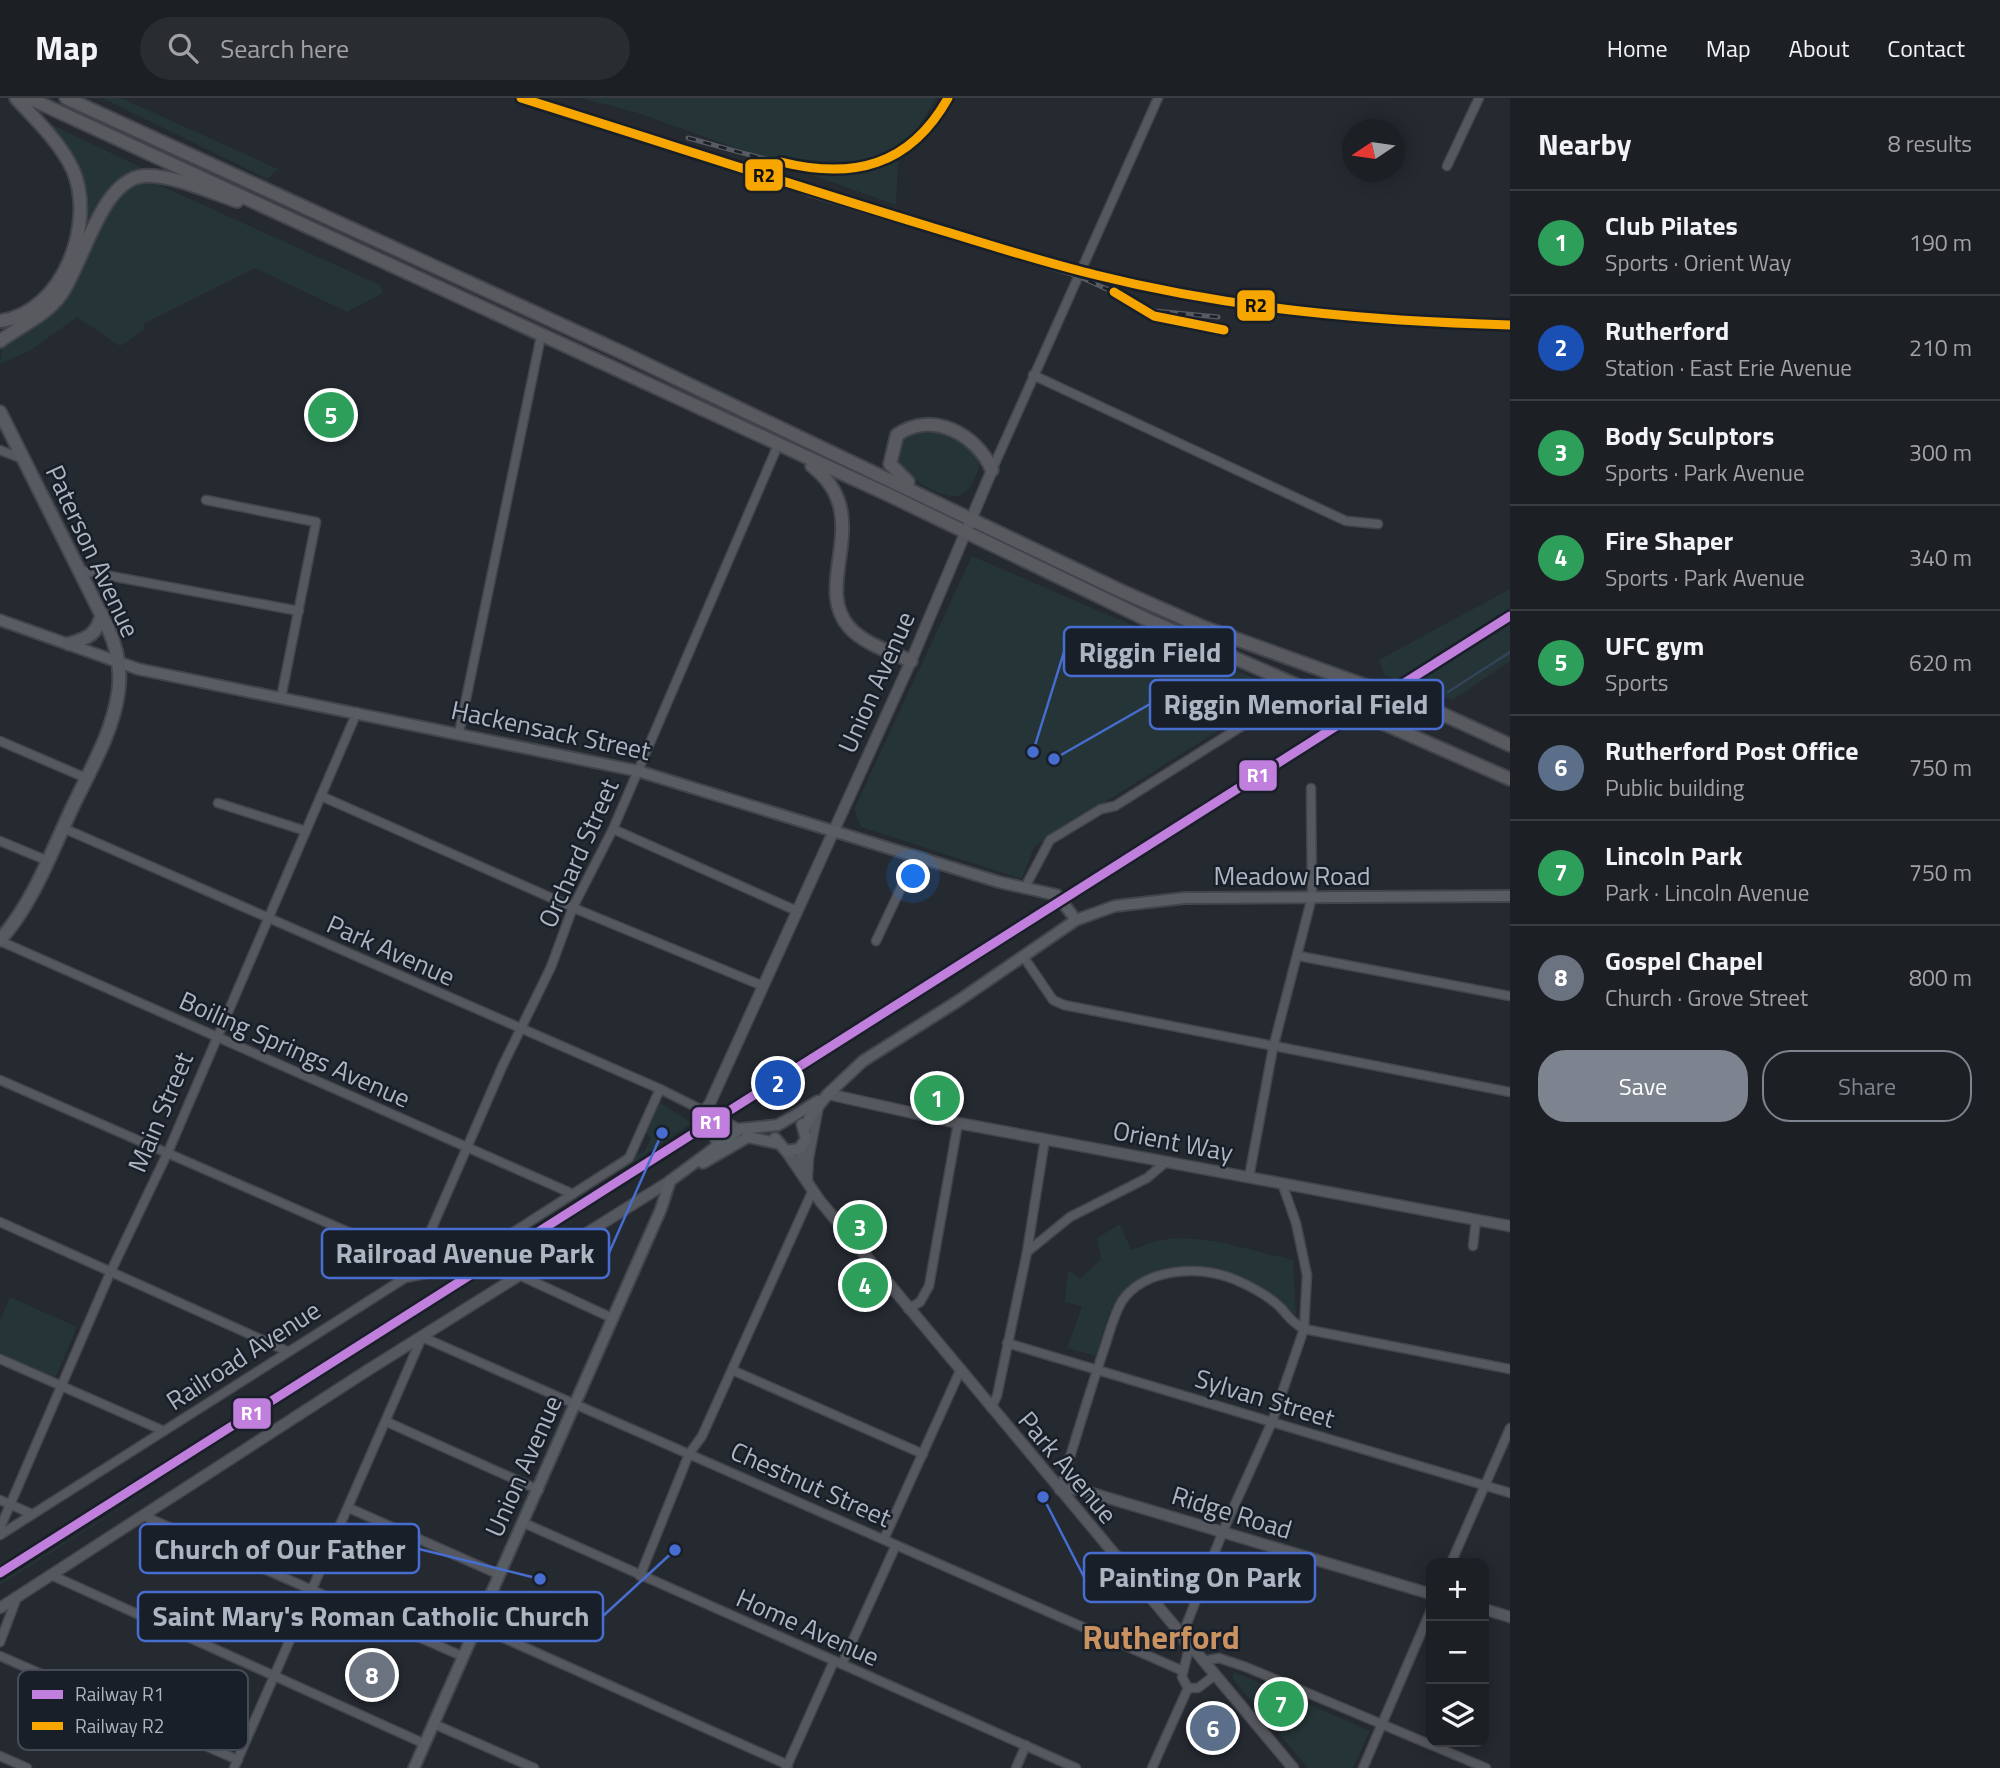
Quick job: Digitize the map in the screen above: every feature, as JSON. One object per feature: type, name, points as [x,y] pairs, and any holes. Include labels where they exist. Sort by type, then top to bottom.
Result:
[{"type":"highway","points":[[0,321],[25,312],[44,298],[60,278],[73,250],[81,211],[80,192],[64,153],[16,98]]},
{"type":"highway","points":[[29,98],[965,532],[1146,619],[1510,779]]},
{"type":"highway","points":[[66,98],[339,221],[1203,627],[1438,712],[1510,745]]},
{"type":"highway","points":[[92,98],[103,115]]},
{"type":"highway","points":[[0,341],[35,319],[59,298],[71,279],[109,199],[128,180],[156,176],[286,216]]},
{"type":"highway","points":[[925,495],[897,474],[890,464],[897,435],[916,424],[931,422],[971,440],[987,457],[992,470]]},
{"type":"highway","points":[[795,453],[822,474],[841,502],[839,607],[849,627],[871,643],[911,662]]},
{"type":"main road","name":"Paterson Avenue","points":[[0,412],[102,614],[119,662],[119,693],[113,716],[48,861],[21,911],[0,941]]},
{"type":"main road","points":[[69,644],[92,636],[98,630],[102,614]]},
{"type":"main road","name":"Hackensack Street","points":[[0,620],[138,669],[638,771],[1024,889],[1057,895],[1076,920]]},
{"type":"main road","name":"Meadow Road","points":[[828,1094],[863,1061],[1076,920],[1115,906],[1151,899],[1510,896]]},
{"type":"main road","points":[[805,1128],[828,1094]]},
{"type":"main road","points":[[670,1181],[717,1145],[744,1133],[778,1125],[828,1094]]},
{"type":"main road","points":[[744,1133],[776,1143],[786,1151],[796,1150],[803,1146],[806,1139],[805,1128],[799,1121],[790,1119]]},
{"type":"main road","points":[[776,1143],[775,1132],[778,1125]]},
{"type":"main road","points":[[670,1181],[744,1133]]},
{"type":"main road","name":"Union Avenue","points":[[414,1768],[539,1490],[661,1209],[670,1181]]},
{"type":"street","name":"Union Avenue","points":[[702,1113],[710,1102],[911,662],[1033,375],[1158,98]]},
{"type":"street","points":[[1447,166],[1479,98]]},
{"type":"street","points":[[459,733],[541,336]]},
{"type":"street","points":[[1033,375],[1346,521],[1378,524]]},
{"type":"street","name":"Orchard Street","points":[[411,1276],[520,1028],[551,967],[573,907],[638,771],[778,445]]},
{"type":"street","points":[[0,450],[23,459]]},
{"type":"street","points":[[206,500],[316,522],[281,698]]},
{"type":"street","points":[[78,569],[299,611]]},
{"type":"street","points":[[1024,889],[1050,840],[1101,809],[1115,806],[1304,687]]},
{"type":"street","name":"Main Street","points":[[0,1528],[64,1387],[111,1271],[168,1152],[215,1036],[357,712]]},
{"type":"street","points":[[0,741],[86,778]]},
{"type":"street","points":[[1249,1177],[1273,1048],[1299,956],[1312,897],[1311,788]]},
{"type":"street","points":[[321,796],[573,907],[763,986]]},
{"type":"street","points":[[218,803],[306,831]]},
{"type":"street","name":"Park Avenue","points":[[63,828],[660,1089],[744,1133]]},
{"type":"street","points":[[612,829],[797,911]]},
{"type":"street","points":[[0,841],[48,861]]},
{"type":"street","points":[[876,941],[916,856]]},
{"type":"street","name":"Boiling Springs Avenue","points":[[0,941],[573,1194]]},
{"type":"street","points":[[1299,956],[1510,996]]},
{"type":"street","points":[[1023,957],[1053,1000],[1064,1005],[1273,1048],[1510,1092]]},
{"type":"street","points":[[0,1080],[168,1152],[415,1264],[442,1272]]},
{"type":"street","name":"Railroad Avenue","points":[[0,1535],[287,1351],[411,1276],[459,1267],[629,1158],[660,1089]]},
{"type":"street","name":"Orient Way","points":[[828,1094],[958,1123],[1510,1226]]},
{"type":"street","points":[[640,1576],[690,1454],[702,1436],[732,1370],[810,1187],[809,1158],[820,1105]]},
{"type":"street","points":[[702,1113],[717,1145]]},
{"type":"street","points":[[908,1308],[920,1302],[929,1286],[958,1123]]},
{"type":"street","points":[[991,1408],[997,1396],[1027,1252],[1045,1139]]},
{"type":"street","points":[[803,1146],[802,1160],[810,1187]]},
{"type":"street","name":"Park Avenue","points":[[786,1151],[810,1187],[908,1308],[1293,1768]]},
{"type":"street","points":[[1027,1252],[1070,1217],[1147,1178],[1166,1162]]},
{"type":"street","points":[[0,1608],[422,1336],[670,1181]]},
{"type":"street","points":[[1152,1768],[1188,1688],[1182,1671],[1188,1652],[1182,1636],[1223,1531],[1272,1422],[1304,1329],[1307,1275],[1296,1223],[1282,1184]]},
{"type":"street","points":[[1472,1246],[1475,1220]]},
{"type":"street","points":[[0,1222],[287,1351]]},
{"type":"street","points":[[1060,1490],[1097,1370],[1122,1301],[1156,1277],[1172,1272],[1190,1270],[1233,1278],[1260,1292],[1280,1307],[1291,1322],[1304,1329],[1510,1369]]},
{"type":"street","points":[[519,1275],[612,1318]]},
{"type":"street","points":[[248,1737],[387,1422],[422,1336]]},
{"type":"street","name":"Chestnut Street","points":[[422,1336],[1182,1671]]},
{"type":"street","name":"Sylvan Street","points":[[1007,1343],[1510,1493]]},
{"type":"street","points":[[0,1359],[164,1431]]},
{"type":"street","points":[[732,1370],[923,1454]]},
{"type":"street","points":[[884,1539],[960,1371]]},
{"type":"street","points":[[387,1422],[539,1490]]},
{"type":"street","points":[[1453,1558],[1510,1428]]},
{"type":"street","name":"Ridge Road","points":[[1060,1490],[1078,1489],[1426,1592]]},
{"type":"street","points":[[0,1500],[32,1514]]},
{"type":"street","points":[[349,1508],[500,1575]]},
{"type":"street","points":[[144,1516],[464,1657]]},
{"type":"street","name":"Home Avenue","points":[[524,1523],[1076,1768]]},
{"type":"street","points":[[477,1626],[787,1767],[896,1545]]},
{"type":"street","points":[[51,1575],[425,1744]]},
{"type":"street","points":[[0,1642],[18,1597]]},
{"type":"street","points":[[1489,1611],[1510,1617]]},
{"type":"street","points":[[1363,1768],[1426,1621]]},
{"type":"street","points":[[0,1656],[31,1670]]},
{"type":"street","points":[[1203,1661],[1219,1658],[1246,1667],[1486,1768]]},
{"type":"street","points":[[1188,1688],[1198,1688],[1214,1675]]},
{"type":"street","points":[[434,1724],[534,1768]]},
{"type":"street","points":[[1016,1768],[1026,1745]]},
{"type":"street","points":[[205,1750],[236,1764]]},
{"type":"street","points":[[0,1756],[27,1768]]},
{"type":"shaded area","points":[[102,98],[121,98],[278,169],[267,179]]},
{"type":"shaded area","points":[[581,98],[936,98],[898,162],[896,205],[638,113]]},
{"type":"shaded area","points":[[50,124],[151,172],[125,176],[115,183],[100,201],[81,236],[82,181]]},
{"type":"shaded area","points":[[138,184],[157,184],[380,285],[383,293],[347,312],[255,268],[143,324],[145,329],[120,346],[77,317],[33,349],[0,364],[3,346],[46,320],[68,290],[115,197]]},
{"type":"shaded area","points":[[931,428],[970,445],[980,460],[974,481],[961,495],[950,496],[920,483],[907,472],[899,460],[898,447],[908,436]]},
{"type":"shaded area","points":[[972,556],[1279,689],[1280,692],[1034,847],[1022,879],[861,827],[854,809]]},
{"type":"shaded area","points":[[1510,589],[1510,661],[1453,700],[1384,675],[1379,660]]},
{"type":"shaded area","points":[[659,1102],[692,1123],[633,1163],[634,1154],[644,1153],[651,1138],[645,1132]]},
{"type":"shaded area","points":[[1120,1224],[1131,1250],[1177,1238],[1228,1244],[1293,1260],[1296,1316],[1265,1290],[1229,1273],[1190,1267],[1170,1269],[1145,1277],[1116,1301],[1096,1356],[1067,1348],[1082,1307],[1065,1302],[1068,1270],[1080,1279],[1101,1259],[1097,1238]]},
{"type":"shaded area","points":[[10,1297],[77,1327],[55,1378],[0,1354],[0,1320]]},
{"type":"shaded area","points":[[202,1457],[0,1585],[0,1582]]},
{"type":"shaded area","points":[[1234,1672],[1370,1731],[1353,1768],[1308,1768],[1232,1678]]},
{"type":"waterway","points":[[1448,692],[1510,652]]},
{"type":"railway","points":[[688,138],[796,165],[831,169],[864,166],[895,154],[923,132],[948,98]]},
{"type":"railway","points":[[708,158],[808,194],[1078,276],[1155,311],[1218,317]]},
{"type":"railway","points":[[1190,324],[1224,330]]},
{"type":"rail line","name":"R2","points":[[521,98],[1010,251],[1074,270],[1147,287],[1302,311],[1510,325]]},
{"type":"rail line","name":"R2","points":[[781,162],[832,169],[855,168],[877,162],[897,153],[916,139],[933,121],[948,98]]},
{"type":"rail line","name":"R2","points":[[1114,292],[1154,316],[1224,330]]},
{"type":"rail line","name":"R1","points":[[0,1573],[1510,616]]},
{"type":"place","name":"UFC gym","points":[[331,415]]},
{"type":"place","name":"Riggin Field","points":[[1033,752]]},
{"type":"place","name":"Riggin Memorial Field","points":[[1054,759]]},
{"type":"place","name":"Rutherford","points":[[778,1083]]},
{"type":"place","name":"Club Pilates","points":[[937,1098]]},
{"type":"place","name":"Railroad Avenue Park","points":[[662,1133]]},
{"type":"place","name":"Body Sculptors","points":[[860,1227]]},
{"type":"place","name":"Fire Shaper","points":[[865,1285]]},
{"type":"place","name":"Painting On Park","points":[[1043,1497]]},
{"type":"place","name":"Saint Mary's Roman Catholic Church","points":[[675,1550]]},
{"type":"place","name":"Church of Our Father","points":[[540,1579]]},
{"type":"place","name":"Gospel Chapel","points":[[372,1675]]},
{"type":"place","name":"Lincoln Park","points":[[1281,1704]]},
{"type":"place","name":"Rutherford Post Office","points":[[1213,1728]]},
{"type":"district","name":"Rutherford","points":[[1161,1637]]}]
